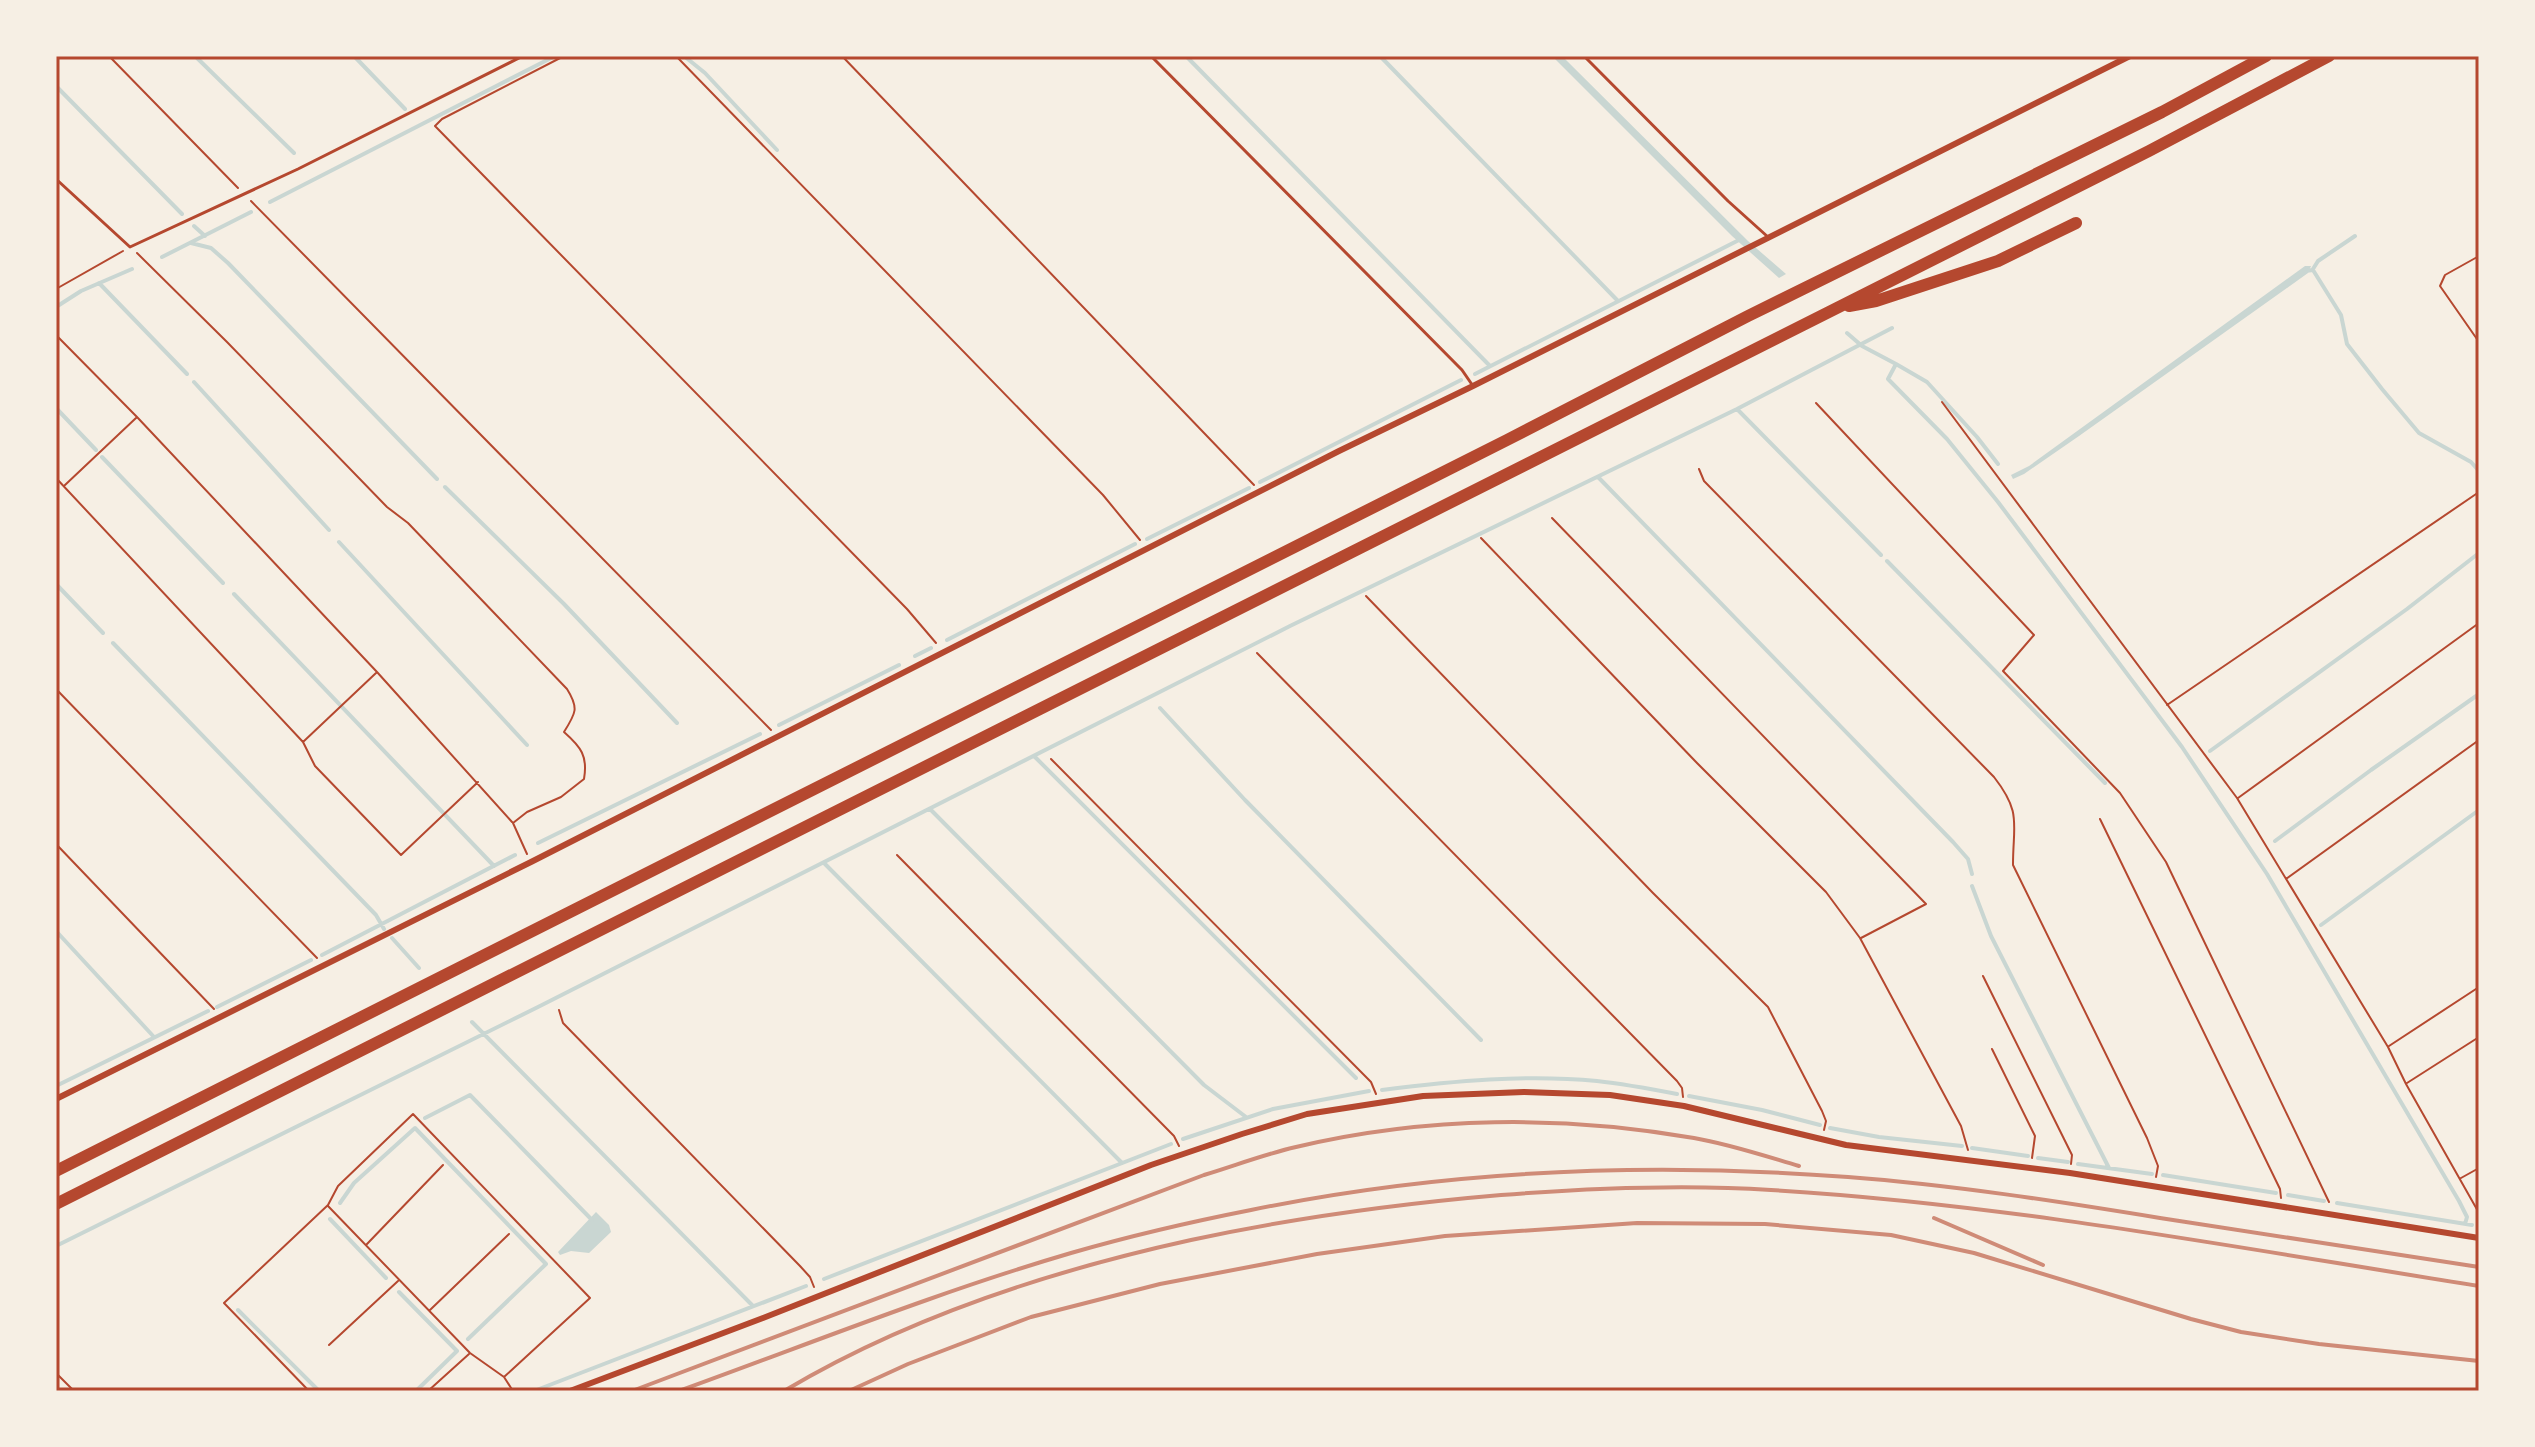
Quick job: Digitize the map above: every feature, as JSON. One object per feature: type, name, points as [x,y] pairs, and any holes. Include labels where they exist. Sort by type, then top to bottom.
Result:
[{"type":"highway","points":[[56,1171],[1748,316],[2162,112],[2266,56]]},
{"type":"highway","points":[[56,1204],[2149,151],[2329,56]]},
{"type":"highway","points":[[1834,308],[1876,301],[1998,261],[2076,223]]},
{"type":"street","points":[[56,1099],[2130,56]]},
{"type":"street","points":[[570,1391],[1183,1155],[1307,1114],[1423,1096],[1524,1092],[1610,1095],[1684,1106],[1859,1147],[2031,1167],[2479,1238]]},
{"type":"lane","points":[[56,179],[130,247],[298,169],[523,56]]},
{"type":"lane","points":[[1151,56],[1462,370],[1473,386]]},
{"type":"lane","points":[[1584,56],[1768,237]]},
{"type":"path","points":[[109,56],[778,736]]},
{"type":"path","points":[[564,56],[442,119],[435,126],[907,609],[943,651]]},
{"type":"path","points":[[676,56],[1103,495],[1148,550]]},
{"type":"path","points":[[842,56],[1212,438],[1260,492]]},
{"type":"path","points":[[56,289],[130,247],[387,507],[408,523],[567,689],[576,708],[564,732],[580,746],[586,766],[584,779],[561,797],[527,812],[513,823]]},
{"type":"path","points":[[2479,256],[2445,275],[2440,286],[2479,342]]},
{"type":"path","points":[[56,335],[137,417],[478,782],[513,823],[531,862]]},
{"type":"path","points":[[1942,402],[2237,798],[2388,1047],[2479,1213]]},
{"type":"path","points":[[1816,403],[2034,635],[2003,671],[2120,793],[2166,862],[2329,1199],[2330,1216]]},
{"type":"path","points":[[64,486],[137,417]]},
{"type":"path","points":[[1699,469],[1704,481],[1994,777],[2009,797],[2016,822],[2013,865],[2147,1138],[2158,1166],[2155,1186]]},
{"type":"path","points":[[56,478],[303,742],[315,766],[401,855],[478,782]]},
{"type":"path","points":[[2166,706],[2479,492]]},
{"type":"path","points":[[1552,518],[1926,904],[1860,938]]},
{"type":"path","points":[[1481,538],[1826,892],[1860,938],[1961,1126],[1968,1159]]},
{"type":"path","points":[[1366,596],[1768,1007],[1826,1121],[1822,1139]]},
{"type":"path","points":[[2237,798],[2479,623]]},
{"type":"path","points":[[1257,653],[1681,1084],[1684,1106]]},
{"type":"path","points":[[303,742],[377,672]]},
{"type":"path","points":[[56,689],[324,965]]},
{"type":"path","points":[[2286,880],[2479,740]]},
{"type":"path","points":[[1051,759],[1371,1082],[1378,1103]]},
{"type":"path","points":[[2100,819],[2280,1189],[2282,1207]]},
{"type":"path","points":[[56,844],[220,1016]]},
{"type":"path","points":[[897,855],[1174,1136],[1183,1155]]},
{"type":"path","points":[[1983,976],[2072,1155],[2070,1173]]},
{"type":"path","points":[[2388,1047],[2479,987]]},
{"type":"path","points":[[559,1010],[563,1023],[810,1277],[818,1296]]},
{"type":"path","points":[[2406,1084],[2479,1037]]},
{"type":"path","points":[[1992,1049],[2035,1136],[2031,1167]]},
{"type":"path","points":[[309,1391],[224,1303],[328,1205],[338,1186],[413,1114],[590,1298],[504,1377]]},
{"type":"path","points":[[366,1244],[443,1165]]},
{"type":"path","points":[[2460,1179],[2479,1168]]},
{"type":"path","points":[[328,1205],[470,1353],[504,1377],[513,1391]]},
{"type":"path","points":[[429,1311],[509,1234]]},
{"type":"path","points":[[329,1345],[399,1280]]},
{"type":"path","points":[[428,1391],[470,1353]]},
{"type":"path","points":[[56,1373],[74,1391]]},
{"type":"shaded area","points":[[1552,56],[1562,56],[1748,241],[1786,274],[1779,278],[1732,236]]},
{"type":"shaded area","points":[[2305,266],[2311,266],[2308,273],[2079,436],[2013,479],[2011,475],[2029,466]]},
{"type":"shaded area","points":[[596,1212],[609,1225],[611,1232],[589,1253],[571,1251],[560,1255],[558,1252]]},
{"type":"waterway","points":[[195,56],[294,153]]},
{"type":"waterway","points":[[354,56],[405,109]]},
{"type":"waterway","points":[[270,202],[555,56]]},
{"type":"waterway","points":[[684,56],[705,73],[777,150]]},
{"type":"waterway","points":[[1186,56],[1490,366]]},
{"type":"waterway","points":[[1380,56],[1617,300]]},
{"type":"waterway","points":[[56,86],[182,214]]},
{"type":"waterway","points":[[162,257],[251,212]]},
{"type":"waterway","points":[[194,226],[205,236]]},
{"type":"waterway","points":[[2313,269],[2318,261],[2355,236]]},
{"type":"waterway","points":[[1475,374],[1739,240]]},
{"type":"waterway","points":[[191,243],[211,248],[228,263],[437,479]]},
{"type":"waterway","points":[[56,307],[81,291],[132,269]]},
{"type":"waterway","points":[[2305,271],[2313,270],[2341,315],[2347,344],[2419,433],[2471,462],[2479,471]]},
{"type":"waterway","points":[[99,283],[187,374]]},
{"type":"waterway","points":[[56,1246],[538,1007],[1290,626],[1737,409],[1892,328]]},
{"type":"waterway","points":[[1847,333],[1862,346],[1896,364],[1888,379],[1947,439],[1998,502],[2182,747],[2267,874],[2459,1201],[2467,1217],[2465,1224]]},
{"type":"waterway","points":[[1896,364],[1927,382],[1998,464]]},
{"type":"waterway","points":[[1260,482],[1461,380]]},
{"type":"waterway","points":[[194,382],[329,530]]},
{"type":"waterway","points":[[56,408],[96,450]]},
{"type":"waterway","points":[[1737,409],[1881,555]]},
{"type":"waterway","points":[[102,457],[223,583]]},
{"type":"waterway","points":[[1599,478],[1953,842],[1968,859],[1972,874]]},
{"type":"waterway","points":[[445,487],[564,604],[677,723]]},
{"type":"waterway","points":[[1147,539],[1249,488]]},
{"type":"waterway","points":[[339,542],[527,745]]},
{"type":"waterway","points":[[947,640],[1135,544]]},
{"type":"waterway","points":[[2210,751],[2407,609],[2479,553]]},
{"type":"waterway","points":[[1887,561],[2105,783]]},
{"type":"waterway","points":[[56,584],[103,633]]},
{"type":"waterway","points":[[234,594],[494,866]]},
{"type":"waterway","points":[[113,643],[376,915],[384,929]]},
{"type":"waterway","points":[[915,656],[931,648]]},
{"type":"waterway","points":[[779,725],[899,665]]},
{"type":"waterway","points":[[2275,841],[2479,694]]},
{"type":"waterway","points":[[1160,708],[1245,800],[1481,1040]]},
{"type":"waterway","points":[[538,843],[760,734]]},
{"type":"waterway","points":[[1035,757],[1356,1078]]},
{"type":"waterway","points":[[930,809],[1204,1085],[1246,1117]]},
{"type":"waterway","points":[[2321,925],[2479,810]]},
{"type":"waterway","points":[[322,955],[515,855]]},
{"type":"waterway","points":[[825,864],[1122,1163]]},
{"type":"waterway","points":[[1972,886],[1991,936],[2109,1168]]},
{"type":"waterway","points":[[56,931],[154,1037]]},
{"type":"waterway","points":[[392,938],[419,968]]},
{"type":"waterway","points":[[217,1007],[311,960]]},
{"type":"waterway","points":[[56,1086],[208,1011]]},
{"type":"waterway","points":[[472,1022],[753,1306]]},
{"type":"waterway","points":[[1382,1090],[1463,1081],[1543,1078],[1597,1081],[1677,1094]]},
{"type":"waterway","points":[[1183,1139],[1273,1109],[1369,1091]]},
{"type":"waterway","points":[[425,1118],[470,1095],[592,1220]]},
{"type":"waterway","points":[[1689,1096],[1820,1125]]},
{"type":"waterway","points":[[340,1203],[354,1183],[415,1128],[546,1264],[468,1339]]},
{"type":"waterway","points":[[1830,1128],[1962,1146]]},
{"type":"waterway","points":[[824,1279],[1171,1144]]},
{"type":"waterway","points":[[1972,1148],[2028,1156]]},
{"type":"waterway","points":[[2038,1158],[2068,1162]]},
{"type":"waterway","points":[[2078,1164],[2152,1174]]},
{"type":"waterway","points":[[2163,1175],[2276,1193]]},
{"type":"waterway","points":[[2288,1195],[2324,1201]]},
{"type":"waterway","points":[[2337,1203],[2472,1225]]},
{"type":"waterway","points":[[330,1219],[386,1278]]},
{"type":"waterway","points":[[534,1391],[806,1286]]},
{"type":"waterway","points":[[399,1292],[457,1351],[416,1391]]},
{"type":"waterway","points":[[238,1310],[319,1391]]},
{"type":"railway","points":[[632,1391],[1204,1175],[1284,1150],[1345,1137],[1445,1124],[1595,1125],[1707,1141],[1799,1166]]},
{"type":"railway","points":[[679,1391],[923,1301],[1093,1247],[1205,1219],[1325,1196],[1473,1178],[1624,1170],[1699,1170],[1887,1180],[2043,1200],[2479,1267]]},
{"type":"railway","points":[[784,1391],[831,1365],[930,1319],[1033,1282],[1138,1252],[1229,1232],[1345,1213],[1568,1190],[1737,1188],[1949,1206],[2126,1229],[2479,1286]]},
{"type":"railway","points":[[1934,1218],[2043,1265]]},
{"type":"railway","points":[[849,1391],[908,1364],[1031,1317],[1160,1284],[1317,1254],[1445,1236],[1637,1223],[1765,1224],[1891,1235],[1974,1253],[2241,1332],[2319,1344],[2479,1361]]}]
